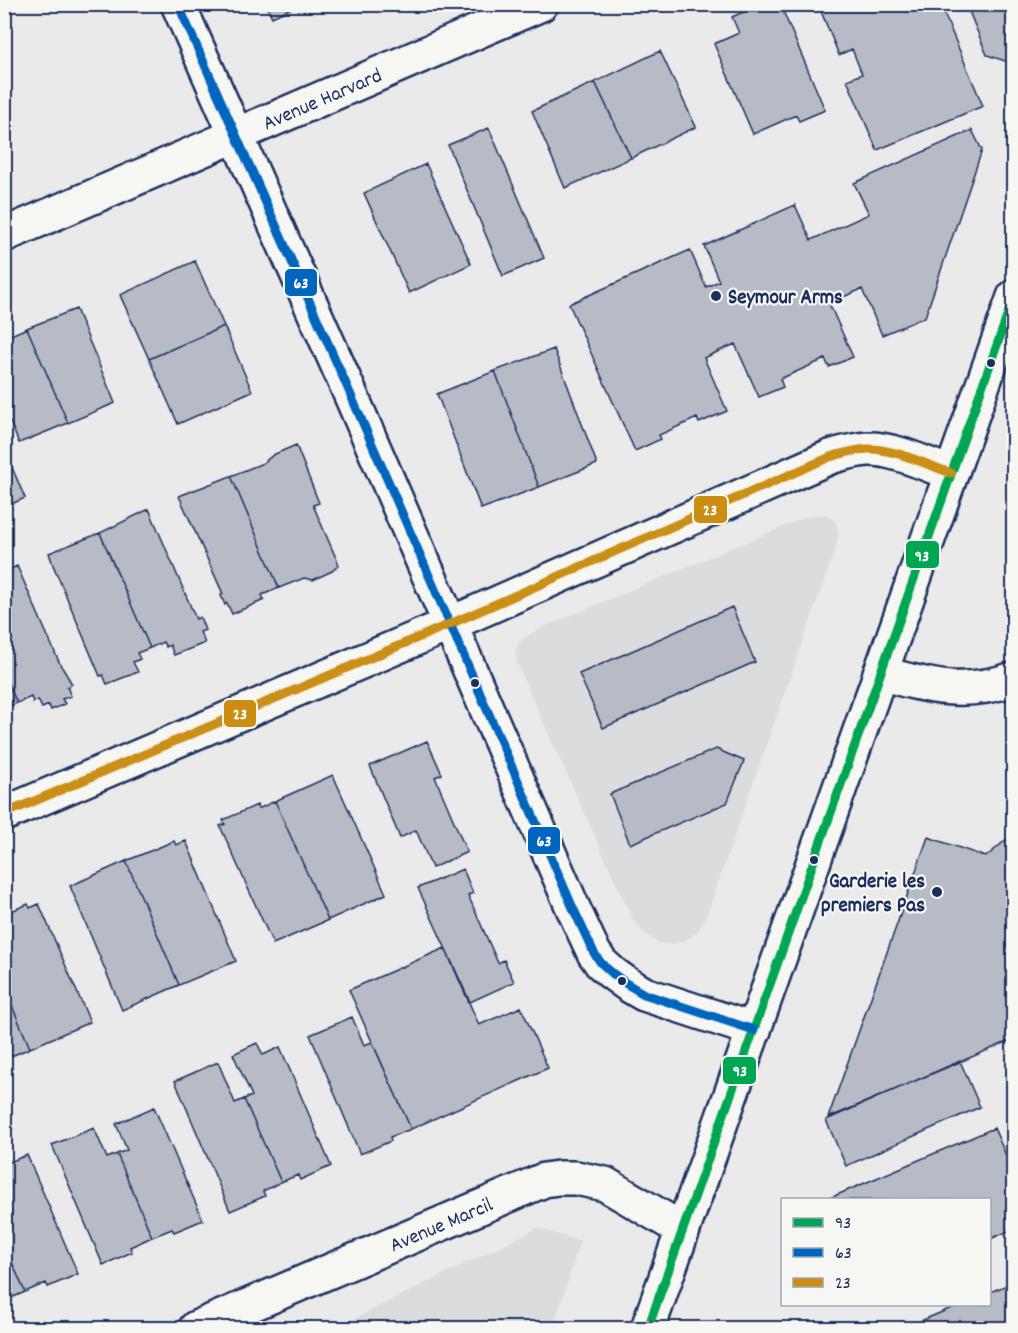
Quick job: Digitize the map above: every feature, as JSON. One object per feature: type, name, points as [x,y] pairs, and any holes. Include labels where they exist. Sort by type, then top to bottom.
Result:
[{"type":"street","points":[[178,4],[594,952],[612,973],[644,994],[754,1029]]},
{"type":"street","name":"Avenue Harvard","points":[[4,235],[541,4]]},
{"type":"street","points":[[648,1329],[1014,297]]},
{"type":"street","points":[[4,814],[450,624],[831,457],[850,451],[870,449],[888,452],[951,473]]},
{"type":"street","points":[[880,673],[927,686],[946,688],[986,686],[1014,679]]},
{"type":"street","name":"Avenue Marcil","points":[[196,1329],[544,1180],[576,1178],[605,1184],[683,1230]]},
{"type":"shaded area","points":[[825,514],[835,521],[839,532],[836,547],[707,914],[694,935],[682,942],[658,943],[644,933],[633,920],[517,664],[515,654],[519,642],[548,625],[811,515]]},
{"type":"shaded area","points":[[537,1228],[580,1241],[553,1328],[336,1328]]},
{"type":"building","points":[[266,4],[300,4],[272,17]]},
{"type":"building","points":[[761,4],[780,4],[825,110],[799,121],[796,115],[753,134],[714,44],[739,33],[732,17]]},
{"type":"building","points":[[818,4],[940,4],[983,106],[877,150],[847,80],[862,74],[852,49],[839,55]]},
{"type":"building","points":[[966,4],[1014,4],[1014,64],[987,55]]},
{"type":"building","points":[[660,51],[696,127],[631,158],[595,82]]},
{"type":"building","points":[[595,82],[631,158],[565,188],[532,111]]},
{"type":"building","points":[[489,128],[544,258],[503,276],[448,145]]},
{"type":"building","name":"Seymour Arms","points":[[972,130],[982,150],[925,317],[882,335],[862,289],[829,303],[853,357],[829,367],[825,359],[780,379],[783,387],[759,397],[735,344],[704,358],[727,411],[699,423],[697,418],[659,435],[661,439],[635,451],[569,304],[690,250],[706,287],[719,281],[704,246],[795,205],[811,240],[869,214],[854,183]]},
{"type":"building","points":[[426,164],[471,264],[409,293],[364,193]]},
{"type":"building","points":[[195,261],[224,326],[149,359],[120,295]]},
{"type":"building","points":[[76,309],[115,403],[68,423],[27,328]]},
{"type":"building","points":[[224,326],[252,391],[178,424],[149,359]]},
{"type":"building","points":[[27,328],[68,423],[19,443],[10,422],[6,424],[4,420],[7,416],[4,409],[4,338]]},
{"type":"building","points":[[554,349],[597,464],[539,487],[495,371]]},
{"type":"building","points":[[495,371],[539,487],[481,509],[437,394]]},
{"type":"building","points":[[296,445],[319,503],[313,505],[339,565],[313,580],[304,578],[279,588],[231,476],[263,463],[273,455]]},
{"type":"building","points":[[8,458],[25,498],[4,507],[4,460]]},
{"type":"building","points":[[231,476],[279,588],[262,595],[264,600],[232,614],[227,603],[225,605],[221,595],[223,594],[179,496]]},
{"type":"building","points":[[149,509],[196,619],[200,617],[205,630],[200,632],[205,643],[174,655],[170,645],[166,647],[163,642],[150,648],[100,533]]},
{"type":"building","points":[[100,533],[150,648],[137,653],[140,659],[133,662],[138,672],[107,684],[103,675],[100,676],[49,553]]},
{"type":"building","points":[[17,566],[60,664],[72,684],[67,687],[71,696],[62,699],[65,704],[51,710],[49,705],[42,708],[38,700],[33,702],[31,697],[17,703],[4,674],[4,572]]},
{"type":"building","points":[[732,607],[755,662],[603,728],[579,674]]},
{"type":"building","points":[[4,674],[17,703],[5,708],[8,715],[4,717]]},
{"type":"building","points":[[427,741],[442,774],[435,777],[467,852],[432,868],[416,830],[400,838],[370,766]]},
{"type":"building","points":[[716,749],[744,761],[727,803],[630,844],[610,794]]},
{"type":"building","points":[[333,775],[386,894],[328,920],[275,801]]},
{"type":"building","points":[[275,801],[328,920],[273,944],[220,826],[225,824],[223,820],[257,805],[258,809]]},
{"type":"building","points":[[1014,833],[1014,1039],[828,1118],[928,837],[986,857]]},
{"type":"building","points":[[174,841],[176,845],[186,841],[236,961],[179,985],[126,861]]},
{"type":"building","points":[[126,861],[179,985],[122,1010],[70,886]]},
{"type":"building","points":[[463,869],[473,893],[468,895],[498,963],[504,960],[514,982],[470,1002],[418,888]]},
{"type":"building","points":[[28,904],[30,908],[39,904],[90,1022],[30,1048],[4,987],[4,914]]},
{"type":"building","points":[[445,948],[479,1025],[521,1007],[548,1068],[411,1129],[349,990]]},
{"type":"building","points":[[4,987],[30,1048],[4,1059]]},
{"type":"building","points":[[352,1017],[364,1045],[372,1042],[411,1129],[390,1137],[391,1141],[360,1154],[310,1035]]},
{"type":"building","points":[[257,1043],[263,1055],[280,1047],[331,1166],[300,1180],[298,1175],[281,1182],[244,1099],[252,1096],[233,1054]]},
{"type":"building","points":[[960,1061],[980,1107],[846,1166],[826,1120]]},
{"type":"building","points":[[218,1062],[235,1103],[244,1099],[281,1182],[263,1191],[265,1196],[230,1211],[175,1081]]},
{"type":"building","points":[[154,1107],[203,1220],[174,1232],[172,1229],[152,1237],[117,1154],[127,1150],[116,1124]]},
{"type":"building","points":[[94,1128],[107,1158],[117,1154],[152,1237],[130,1247],[132,1252],[103,1265],[52,1145]]},
{"type":"building","points":[[994,1128],[1014,1174],[1014,1229],[991,1239],[991,1198],[830,1198]]},
{"type":"building","points":[[27,1155],[78,1274],[48,1287],[46,1283],[25,1292],[4,1244],[4,1156],[7,1163]]},
{"type":"building","points":[[4,1244],[25,1292],[4,1301]]},
{"type":"building","points":[[1014,1282],[1014,1328],[904,1328],[956,1306],[991,1306],[991,1292]]},
{"type":"transit line","name":"63","points":[[178,4],[594,953],[612,973],[644,994],[754,1030]]},
{"type":"transit line","name":"93","points":[[648,1328],[1014,297]]},
{"type":"transit line","name":"23","points":[[4,814],[450,624],[830,457],[858,450],[878,449],[899,454],[951,473]]},
{"type":"place","name":"Seymour Arms","points":[[716,296]]},
{"type":"place","name":"Garderie les premiers Pas","points":[[937,892]]}]
